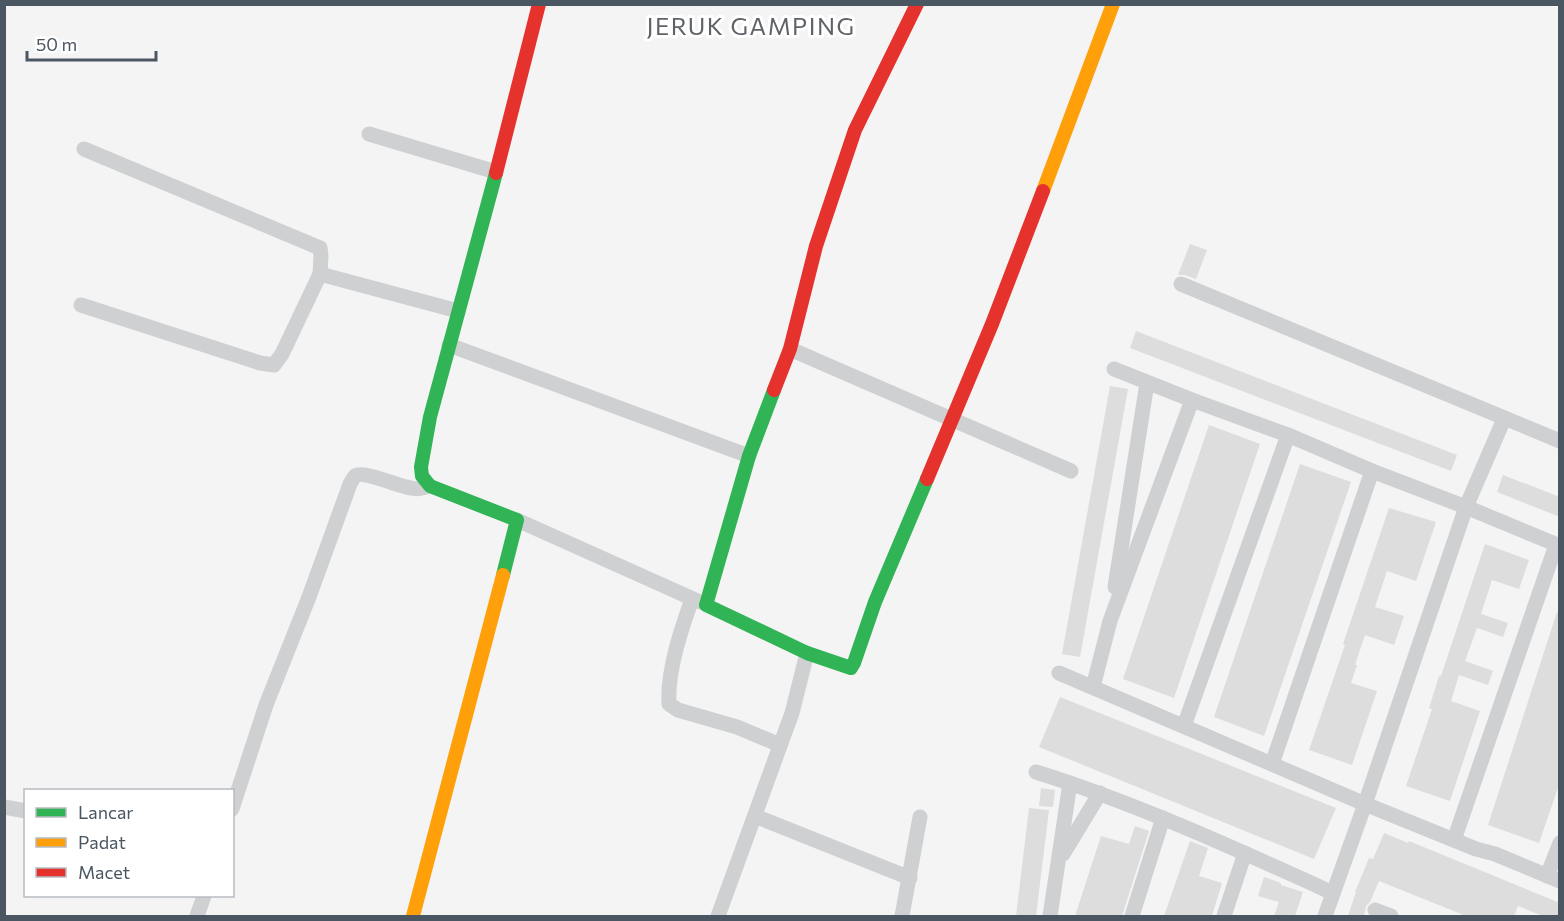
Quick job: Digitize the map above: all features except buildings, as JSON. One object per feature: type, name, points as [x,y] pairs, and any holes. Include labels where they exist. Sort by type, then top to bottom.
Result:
[{"type":"street","points":[[539,4],[430,417],[423,451],[422,476],[430,486],[517,520],[807,653],[851,668],[875,602],[992,324],[1113,4]]},
{"type":"street","points":[[780,745],[737,727],[678,710],[669,704],[668,693],[678,638],[699,602],[749,456],[790,349],[816,246],[855,130],[917,4]]},
{"type":"street","points":[[369,134],[496,172]]},
{"type":"street","points":[[81,305],[260,363],[274,364],[282,354],[320,274],[321,256],[320,248],[84,149]]},
{"type":"street","points":[[320,274],[459,311]]},
{"type":"street","points":[[1181,284],[1560,441]]},
{"type":"street","points":[[449,345],[749,456]]},
{"type":"street","points":[[790,349],[1071,471]]},
{"type":"street","points":[[1114,369],[1288,435],[1558,545],[1455,840]]},
{"type":"street","points":[[1093,687],[1110,621],[1146,383]]},
{"type":"street","points":[[1110,621],[1192,400]]},
{"type":"street","points":[[1325,916],[1466,507],[1504,419]]},
{"type":"street","points":[[1184,726],[1288,435]]},
{"type":"street","points":[[1272,764],[1372,471]]},
{"type":"street","points":[[234,803],[266,705],[354,476],[366,476],[411,489],[430,486]]},
{"type":"street","points":[[413,916],[517,520]]},
{"type":"street","points":[[718,916],[792,713],[807,653]]},
{"type":"street","points":[[1059,673],[1365,804],[1553,879],[1560,843]]},
{"type":"street","points":[[1036,772],[1100,793],[1162,818],[1333,893]]},
{"type":"street","points":[[1050,916],[1070,783]]},
{"type":"street","points":[[1058,862],[1100,793]]},
{"type":"street","points":[[4,807],[24,812]]},
{"type":"street","points":[[755,816],[910,878]]},
{"type":"street","points":[[902,916],[920,817]]},
{"type":"street","points":[[1132,916],[1162,818]]},
{"type":"street","points":[[1224,916],[1245,853]]},
{"type":"street","points":[[197,916],[204,897]]},
{"type":"street","points":[[1375,910],[1391,916]]},
{"type":"traffic: fast","points":[[496,173],[430,417],[421,467],[422,476],[430,486],[517,520],[503,575]]},
{"type":"traffic: fast","points":[[774,390],[749,456],[706,605],[807,653],[851,668],[875,602],[927,479]]},
{"type":"traffic: slow","points":[[1043,191],[1113,4]]},
{"type":"traffic: slow","points":[[413,916],[503,575]]},
{"type":"traffic: jam","points":[[496,173],[539,4]]},
{"type":"traffic: jam","points":[[774,390],[790,349],[816,246],[855,130],[917,4]]},
{"type":"traffic: jam","points":[[927,479],[992,324],[1043,191]]},
{"type":"district","name":"JERUK GAMPING","points":[[751,27]]}]
